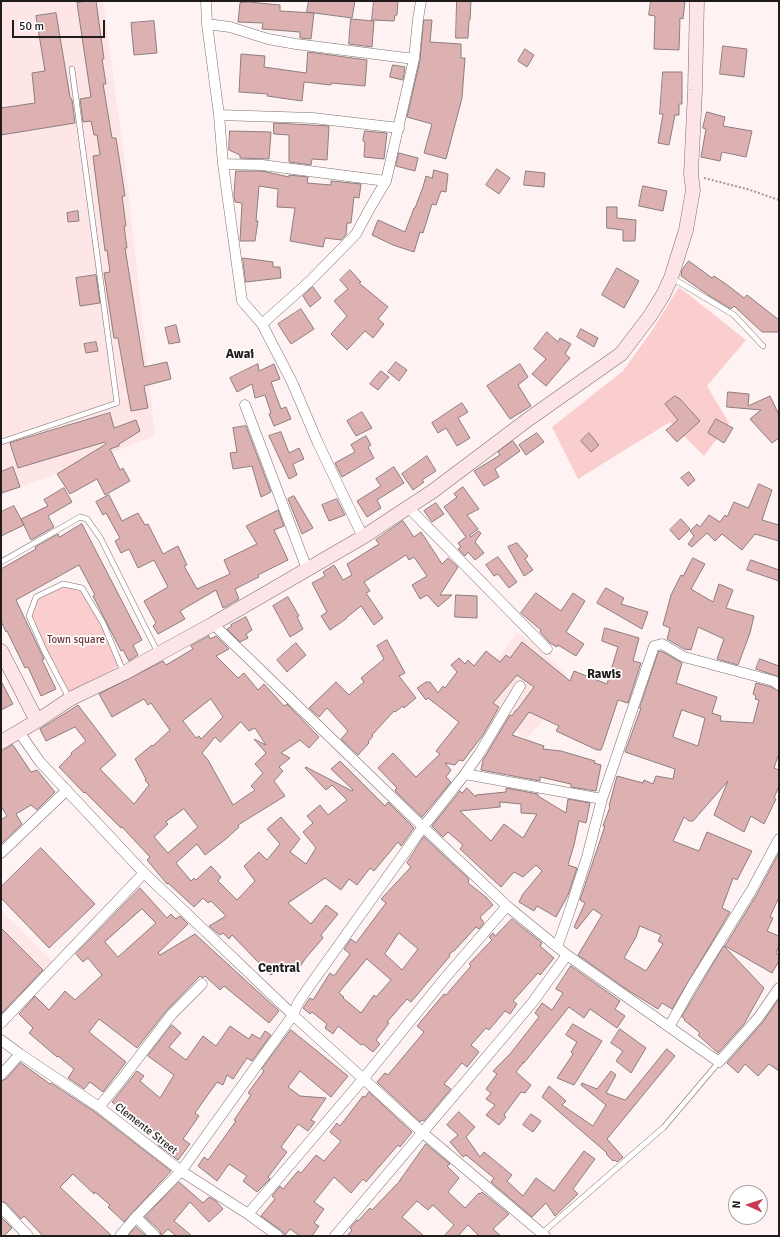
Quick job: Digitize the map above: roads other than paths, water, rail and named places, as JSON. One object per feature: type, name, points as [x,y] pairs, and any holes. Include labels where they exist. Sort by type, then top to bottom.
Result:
[{"type":"main road","points":[[1,742],[37,721],[70,699],[124,673],[213,624],[360,538],[433,491],[530,418],[621,354],[650,316],[663,296],[671,278],[686,230],[693,190],[691,174],[697,1]]},
{"type":"main road","points":[[1,651],[37,721]]},
{"type":"street","points":[[206,1],[207,24],[219,115],[223,164],[242,301],[262,324],[292,382],[360,538]]},
{"type":"street","points":[[262,324],[310,281],[356,234],[386,181],[414,59],[421,1]]},
{"type":"street","points":[[207,24],[230,26],[268,39],[296,44],[414,59]]},
{"type":"street","points":[[219,115],[313,118],[398,128]]},
{"type":"street","points":[[223,164],[262,165],[386,181]]},
{"type":"street","points":[[245,405],[307,569]]},
{"type":"street","points":[[408,507],[547,649]]},
{"type":"street","points":[[213,624],[507,906],[567,955],[719,1062],[758,1018],[779,988]]},
{"type":"street","points":[[557,947],[587,856],[602,799],[654,646],[662,644],[684,657],[774,681],[779,685]]},
{"type":"street","points":[[120,1236],[181,1170],[293,1015],[298,1003],[423,827],[465,774],[479,754],[520,686]]},
{"type":"street","points":[[19,732],[40,762],[144,872],[182,909],[293,1015],[423,1133],[542,1235]]},
{"type":"street","points":[[465,774],[602,799]]},
{"type":"street","points":[[1,853],[67,790]]},
{"type":"street","points":[[669,1027],[692,986],[751,891],[779,838]]},
{"type":"street","points":[[1,1023],[144,872]]},
{"type":"street","points":[[248,1214],[364,1078],[445,978],[507,906]]},
{"type":"street","points":[[335,1236],[532,1003],[567,955]]},
{"type":"street","points":[[99,1107],[172,1014],[202,984]]},
{"type":"street","name":"Clemente Street","points":[[1,1040],[99,1107],[181,1170],[248,1214],[278,1236]]},
{"type":"street","points":[[1,1075],[17,1052]]},
{"type":"street","points":[[1,1207],[28,1236]]},
{"type":"street","points":[[136,1217],[155,1236]]},
{"type":"lane","points":[[1,442],[117,404],[72,70]]},
{"type":"lane","points":[[671,278],[734,315],[763,346]]},
{"type":"lane","points":[[1,562],[80,517],[87,519],[101,539],[158,654]]},
{"type":"lane","points":[[70,699],[44,650],[29,616],[36,597],[63,584],[82,588],[103,623],[124,673]]},
{"type":"lane","points":[[542,1235],[664,1127],[719,1062]]},
{"type":"district","name":"Awai","points":[[240,355]]},
{"type":"district","name":"Rawis","points":[[604,675]]},
{"type":"district","name":"Central","points":[[279,969]]},
{"type":"park label","name":"Town square","points":[[76,640]]}]
